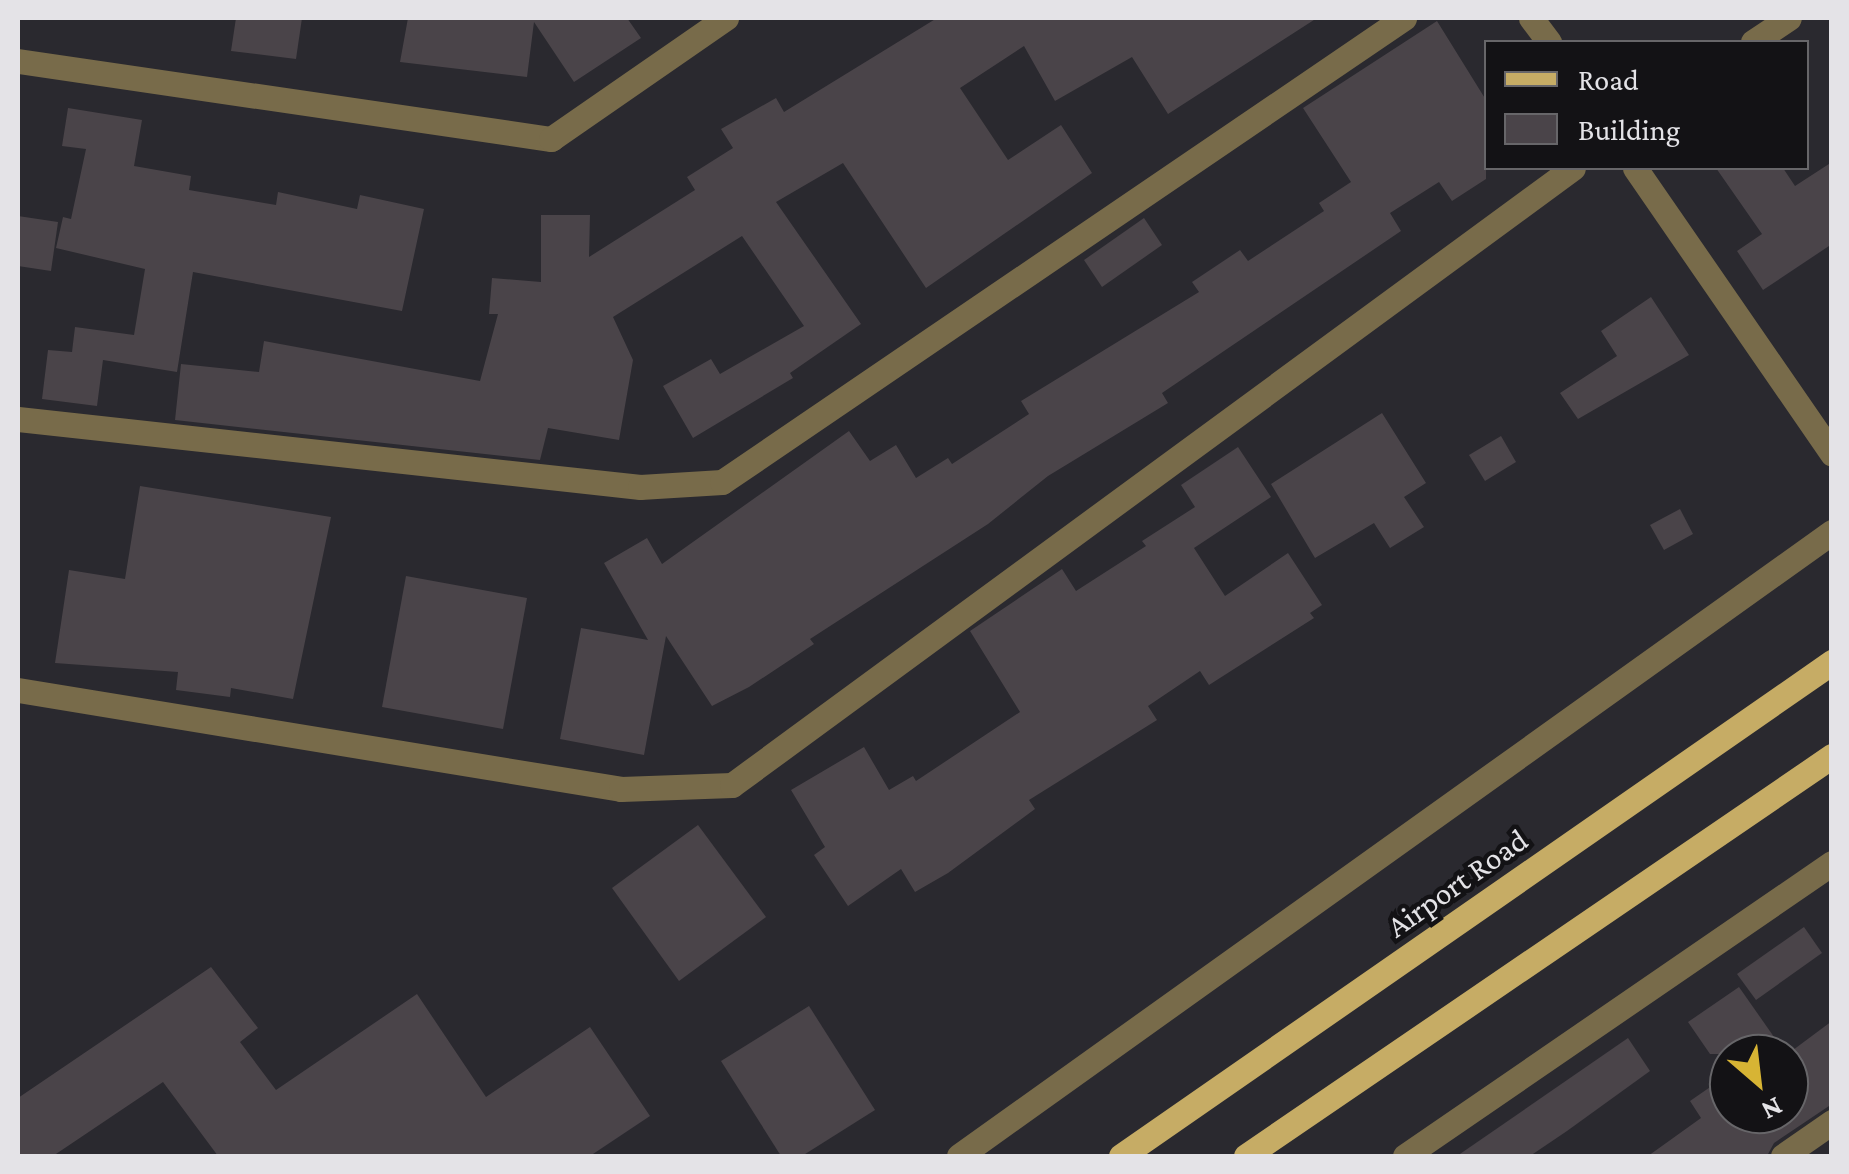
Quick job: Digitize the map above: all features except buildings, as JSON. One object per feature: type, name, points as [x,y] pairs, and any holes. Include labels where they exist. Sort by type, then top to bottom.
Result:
[{"type":"main road","name":"Airport Road","points":[[1120,1156],[1832,662]]},
{"type":"main road","points":[[1246,1156],[1832,756]]},
{"type":"street","points":[[18,61],[551,139],[726,18]]},
{"type":"street","points":[[18,418],[640,487],[722,482],[1404,18]]},
{"type":"street","points":[[1531,18],[1547,40]]},
{"type":"street","points":[[1756,40],[1789,18]]},
{"type":"street","points":[[18,690],[621,789],[732,785],[1570,170]]},
{"type":"street","points":[[1636,170],[1832,454]]},
{"type":"street","points":[[960,1156],[1832,532]]},
{"type":"street","points":[[1405,1156],[1832,863]]},
{"type":"street","points":[[1783,1156],[1832,1122]]}]
